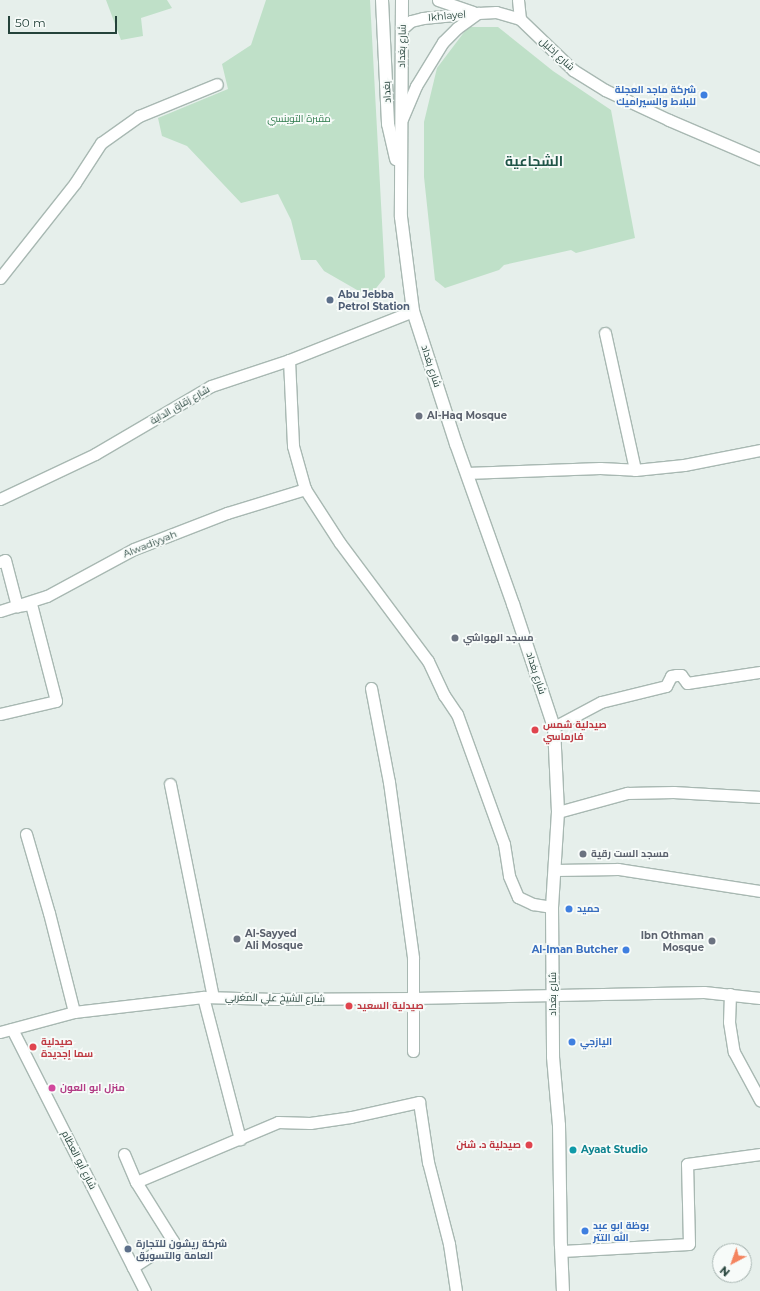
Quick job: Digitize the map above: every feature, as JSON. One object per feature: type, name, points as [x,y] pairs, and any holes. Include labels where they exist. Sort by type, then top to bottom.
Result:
[{"type":"main road","name":"بغداد","points":[[382,0],[388,124],[401,184]]},
{"type":"main road","name":"شارع بغداد","points":[[402,0],[401,218],[413,311],[466,473],[513,604],[554,727],[558,812],[552,907],[553,1057],[559,1125],[564,1291]]},
{"type":"street","name":"Ikhlayel","points":[[438,0],[478,13]]},
{"type":"street","points":[[518,0],[520,19]]},
{"type":"street","name":"شارع إخليل","points":[[478,13],[496,12],[520,19],[573,70],[605,90],[669,120],[760,159]]},
{"type":"street","name":"Ikhlayel","points":[[402,29],[411,21],[422,18],[478,13]]},
{"type":"street","points":[[401,121],[416,86],[433,57],[457,28],[478,13]]},
{"type":"street","points":[[0,278],[61,202],[101,144],[139,116],[217,84]]},
{"type":"street","name":"شارع زقاق الداية","points":[[0,499],[95,454],[211,386],[289,360],[413,311]]},
{"type":"street","points":[[605,333],[635,470]]},
{"type":"street","points":[[289,360],[293,446],[305,489],[340,543],[428,661],[444,695],[457,714],[504,844],[509,876],[518,897],[533,904],[552,907]]},
{"type":"street","points":[[466,473],[600,468],[635,470],[684,465],[760,450]]},
{"type":"street","name":"Alwadiyyah","points":[[0,611],[48,596],[134,549],[227,513],[305,489]]},
{"type":"street","points":[[0,562],[5,560],[17,606],[30,604],[56,701],[0,714]]},
{"type":"street","points":[[554,727],[601,702],[666,686],[671,676],[681,675],[687,683],[760,672]]},
{"type":"street","points":[[371,688],[389,782],[413,958],[413,1051]]},
{"type":"street","points":[[170,784],[208,997],[240,1139]]},
{"type":"street","points":[[558,812],[627,793],[674,792],[760,797]]},
{"type":"street","points":[[26,834],[50,913],[74,1012]]},
{"type":"street","points":[[555,870],[618,869],[760,891]]},
{"type":"street","name":"شارع الشيخ علي المغربي","points":[[0,1032],[74,1012],[208,997],[275,999],[413,998],[553,996],[632,992],[704,992],[760,998]]},
{"type":"street","points":[[730,994],[729,1022],[734,1052],[760,1100]]},
{"type":"street","name":"شارع أبو العظام","points":[[12,1029],[145,1291]]},
{"type":"street","points":[[136,1182],[278,1122],[310,1123],[351,1117],[419,1102],[428,1162],[449,1244],[456,1291]]},
{"type":"street","points":[[124,1154],[136,1182],[173,1241],[133,1267]]},
{"type":"street","points":[[562,1251],[689,1244],[687,1164],[760,1154]]},
{"type":"green space","points":[[106,0],[167,0],[172,8],[141,18],[143,36],[121,40]]},
{"type":"green space","name":"مقبرة التوينسي","points":[[266,0],[370,0],[385,277],[373,292],[364,294],[324,271],[316,260],[301,260],[291,220],[278,194],[241,203],[187,146],[162,136],[158,118],[228,89],[222,64],[251,45]]},
{"type":"green space","points":[[468,27],[498,27],[553,71],[611,110],[635,238],[576,253],[571,250],[504,265],[499,270],[445,288],[435,280],[424,177],[424,122],[437,68]]},
{"type":"place","name":"شركة ماجد العجلة للبلاط والسيراميك","points":[[704,95]]},
{"type":"place","name":"Abu Jebba Petrol Station","points":[[330,300]]},
{"type":"place","name":"Al-Haq Mosque","points":[[419,416]]},
{"type":"place","name":"مسجد الهواشي","points":[[455,638]]},
{"type":"place","name":"صيدلية شمس فارماسي","points":[[535,730]]},
{"type":"place","name":"مسجد الست رقية","points":[[583,854]]},
{"type":"place","name":"حميد","points":[[569,909]]},
{"type":"place","name":"Al-Sayyed Ali Mosque","points":[[237,939]]},
{"type":"place","name":"Ibn Othman Mosque","points":[[712,941]]},
{"type":"place","name":"Al-Iman Butcher","points":[[626,950]]},
{"type":"place","name":"صيدلية السعيد","points":[[349,1006]]},
{"type":"place","name":"اليازجي","points":[[572,1042]]},
{"type":"place","name":"صيدلية سما إجديدة","points":[[33,1047]]},
{"type":"place","name":"منزل ابو العون","points":[[52,1088]]},
{"type":"place","name":"صيدلية د. شنن","points":[[529,1145]]},
{"type":"place","name":"Ayaat Studio","points":[[573,1150]]},
{"type":"place","name":"بوظة ابو عبد الله التتر","points":[[585,1231]]},
{"type":"place","name":"شركة ريشون للتجارة العامة والتسويق","points":[[128,1249]]},
{"type":"district","name":"الشجاعية","points":[[534,161]]}]
